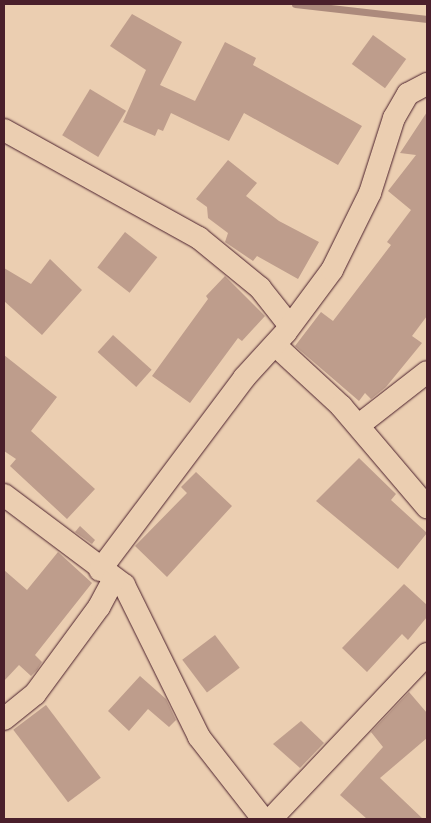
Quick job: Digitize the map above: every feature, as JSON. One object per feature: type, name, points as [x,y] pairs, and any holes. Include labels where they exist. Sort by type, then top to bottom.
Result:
[{"type":"street","points":[[4,719],[35,694],[99,607],[107,574],[244,378],[290,326],[332,270],[355,229],[394,118],[408,94],[427,84]]},
{"type":"street","points":[[4,130],[199,238],[260,288],[290,326]]},
{"type":"street","points":[[274,345],[359,425],[427,507]]},
{"type":"street","points":[[359,425],[427,372]]},
{"type":"street","points":[[4,495],[124,585],[199,737],[263,819]]},
{"type":"street","points":[[271,819],[427,654]]},
{"type":"building","points":[[132,14],[182,42],[160,85],[195,101],[225,42],[256,58],[253,65],[362,126],[338,165],[244,113],[229,141],[171,113],[163,131],[158,129],[155,136],[123,122],[146,70],[110,46]]},
{"type":"building","points":[[373,35],[406,59],[385,88],[352,64]]},
{"type":"building","points":[[90,89],[126,111],[98,157],[62,135]]},
{"type":"building","points":[[427,112],[427,316],[412,336],[422,343],[386,387],[371,399],[365,393],[359,401],[295,346],[321,312],[333,321],[391,245],[387,242],[411,210],[388,191],[416,155],[400,153]]},
{"type":"building","points":[[228,160],[257,183],[246,196],[279,221],[319,242],[298,279],[257,256],[253,261],[225,242],[228,233],[208,218],[207,207],[196,199]]},
{"type":"building","points":[[125,232],[157,257],[130,293],[97,267]]},
{"type":"building","points":[[50,259],[82,290],[42,335],[4,301],[4,268],[31,284]]},
{"type":"building","points":[[225,276],[265,316],[242,341],[238,338],[190,403],[152,376],[208,299],[206,296]]},
{"type":"building","points":[[113,335],[152,370],[136,387],[98,352]]},
{"type":"building","points":[[4,355],[57,397],[31,431],[95,489],[67,519],[10,466],[16,459],[4,451]]},
{"type":"building","points":[[359,458],[396,494],[391,500],[427,533],[398,569],[316,501]]},
{"type":"building","points":[[196,472],[232,506],[167,577],[135,546],[187,493],[181,487]]},
{"type":"building","points":[[80,526],[95,540],[92,544],[75,532]]},
{"type":"building","points":[[58,552],[92,583],[35,655],[42,662],[37,670],[31,676],[19,665],[4,681],[4,570],[27,590]]},
{"type":"building","points":[[404,584],[427,605],[427,617],[408,640],[402,634],[367,672],[342,648]]},
{"type":"building","points":[[215,635],[240,668],[207,692],[182,660]]},
{"type":"building","points":[[140,676],[166,699],[176,720],[169,727],[148,709],[129,731],[108,711]]},
{"type":"building","points":[[409,692],[427,713],[427,738],[380,778],[423,819],[367,819],[340,795],[383,747],[371,732]]},
{"type":"building","points":[[46,705],[101,778],[68,802],[13,730]]},
{"type":"building","points":[[301,721],[324,743],[300,768],[273,744]]},
{"type":"waterway","points":[[295,4],[427,19]]}]
